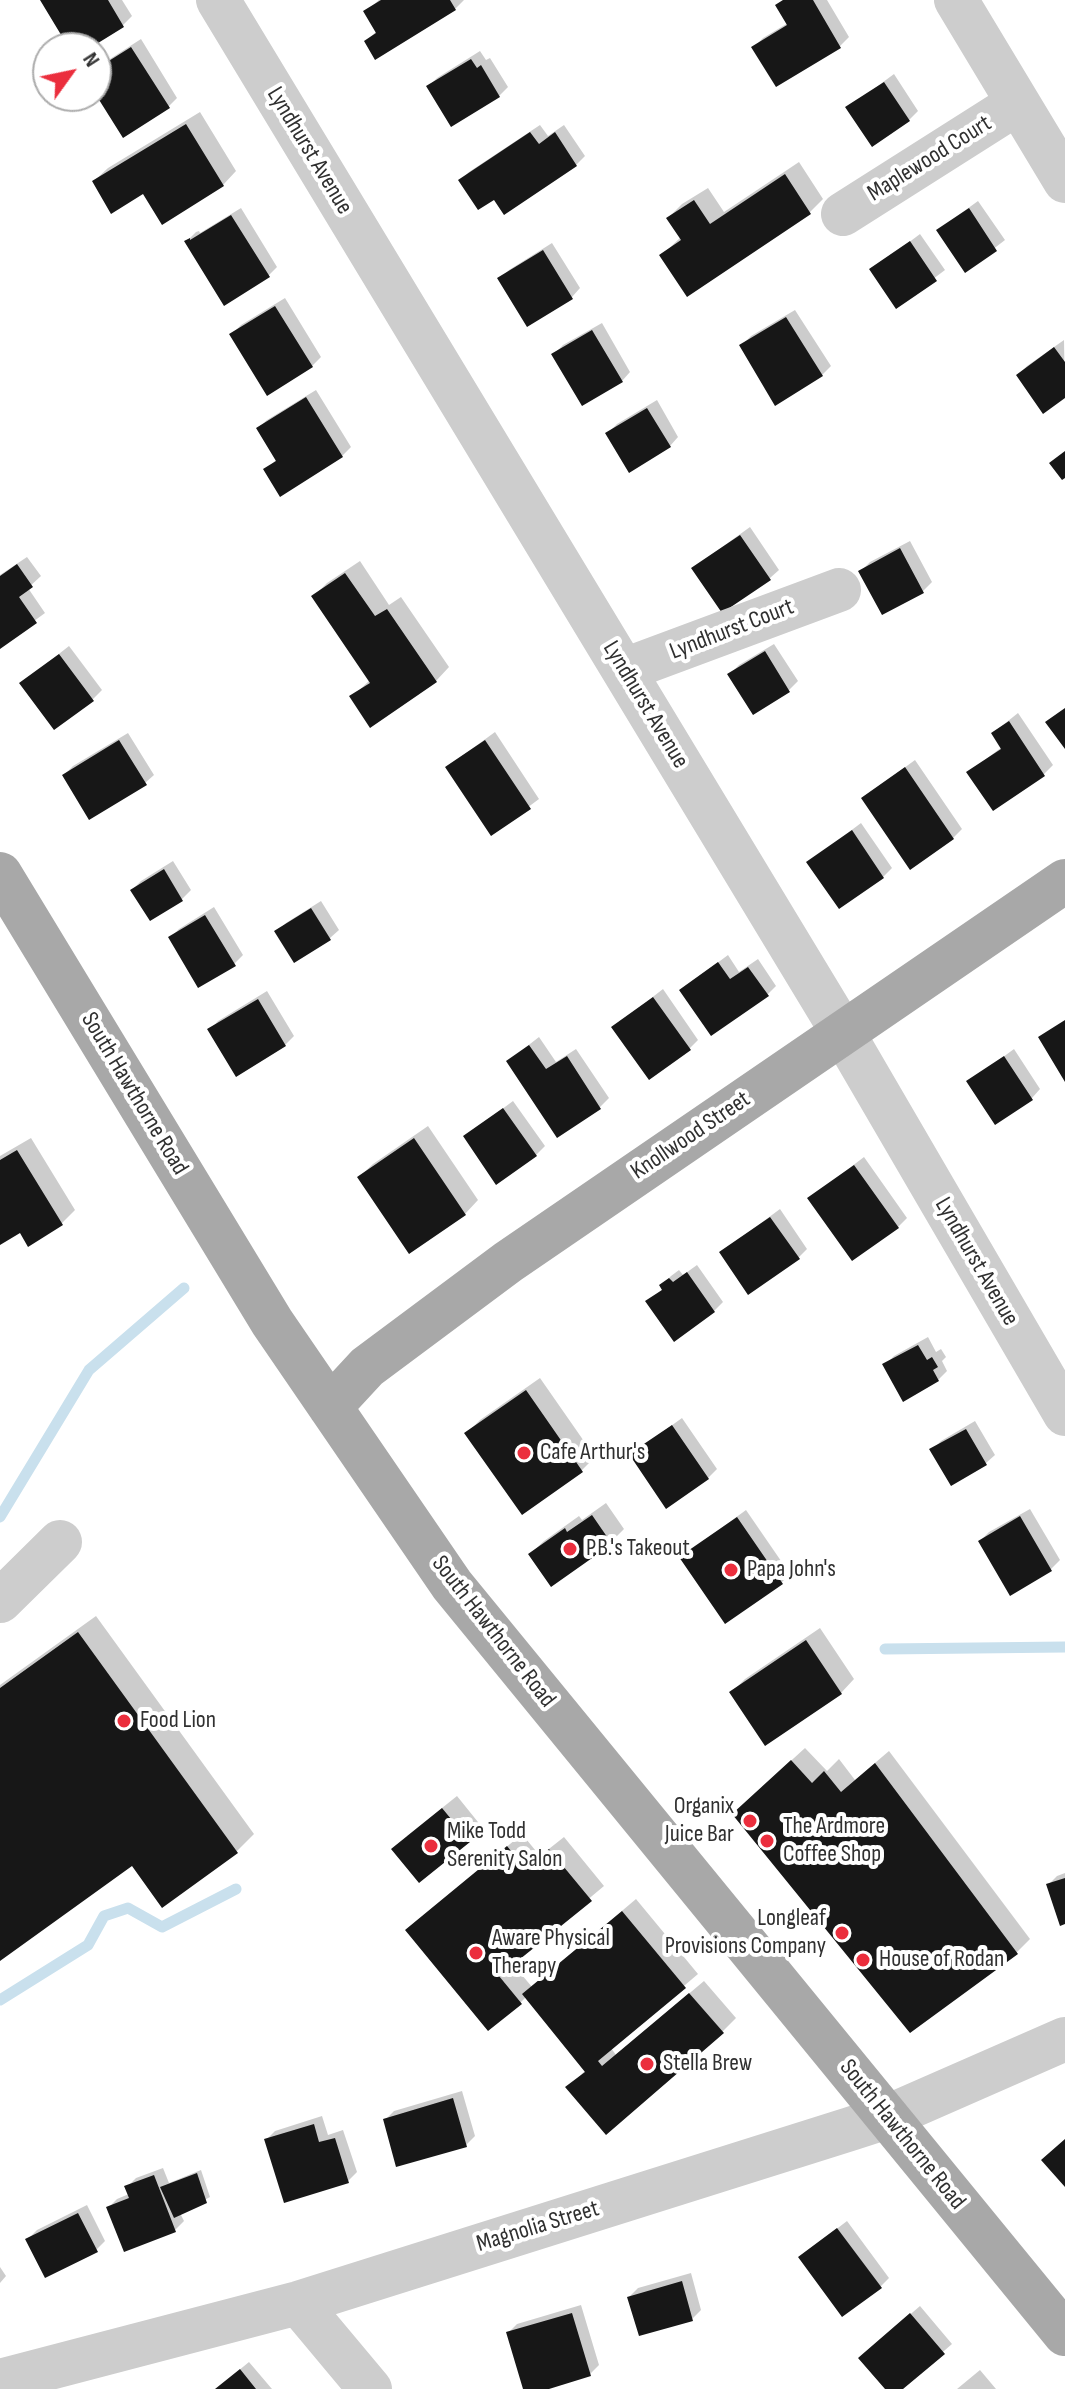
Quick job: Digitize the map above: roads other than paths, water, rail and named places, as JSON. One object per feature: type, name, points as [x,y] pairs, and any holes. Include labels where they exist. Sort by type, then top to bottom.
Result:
[{"type":"main road","name":"South Hawthorne Road","points":[[0,874],[272,1322],[452,1585],[1065,2334]]},
{"type":"main road","name":"Knollwood Street","points":[[330,1407],[367,1367],[508,1262],[1065,881]]},
{"type":"street","name":"Lyndhurst Avenue","points":[[218,0],[843,1033],[1065,1414]]},
{"type":"street","points":[[956,0],[1065,181]]},
{"type":"street","name":"Maplewood Court","points":[[843,214],[1018,103]]},
{"type":"street","name":"Lyndhurst Court","points":[[624,670],[839,590]]},
{"type":"street","points":[[0,1601],[60,1542]]},
{"type":"street","name":"Magnolia Street","points":[[0,2381],[298,2303],[887,2117],[1065,2039]]},
{"type":"street","points":[[298,2303],[370,2389]]},
{"type":"waterway","points":[[0,1517],[89,1370],[184,1288]]},
{"type":"waterway","points":[[885,1649],[1065,1647]]},
{"type":"waterway","points":[[0,2000],[88,1945],[104,1916],[128,1908],[162,1927],[236,1889]]},
{"type":"place","name":"Cafe Arthur's","points":[[524,1453]]},
{"type":"place","name":"P.B.'s Takeout","points":[[570,1549]]},
{"type":"place","name":"Papa John's","points":[[731,1570]]},
{"type":"place","name":"Food Lion","points":[[124,1721]]},
{"type":"place","name":"Organix Juice Bar","points":[[750,1821]]},
{"type":"place","name":"The Ardmore Coffee Shop","points":[[767,1841]]},
{"type":"place","name":"Mike Todd Serenity Salon","points":[[431,1846]]},
{"type":"place","name":"Longleaf Provisions Company","points":[[842,1933]]},
{"type":"place","name":"Aware Physical Therapy","points":[[476,1953]]},
{"type":"place","name":"House of Rodan","points":[[863,1960]]},
{"type":"place","name":"Stella Brew","points":[[647,2064]]}]
